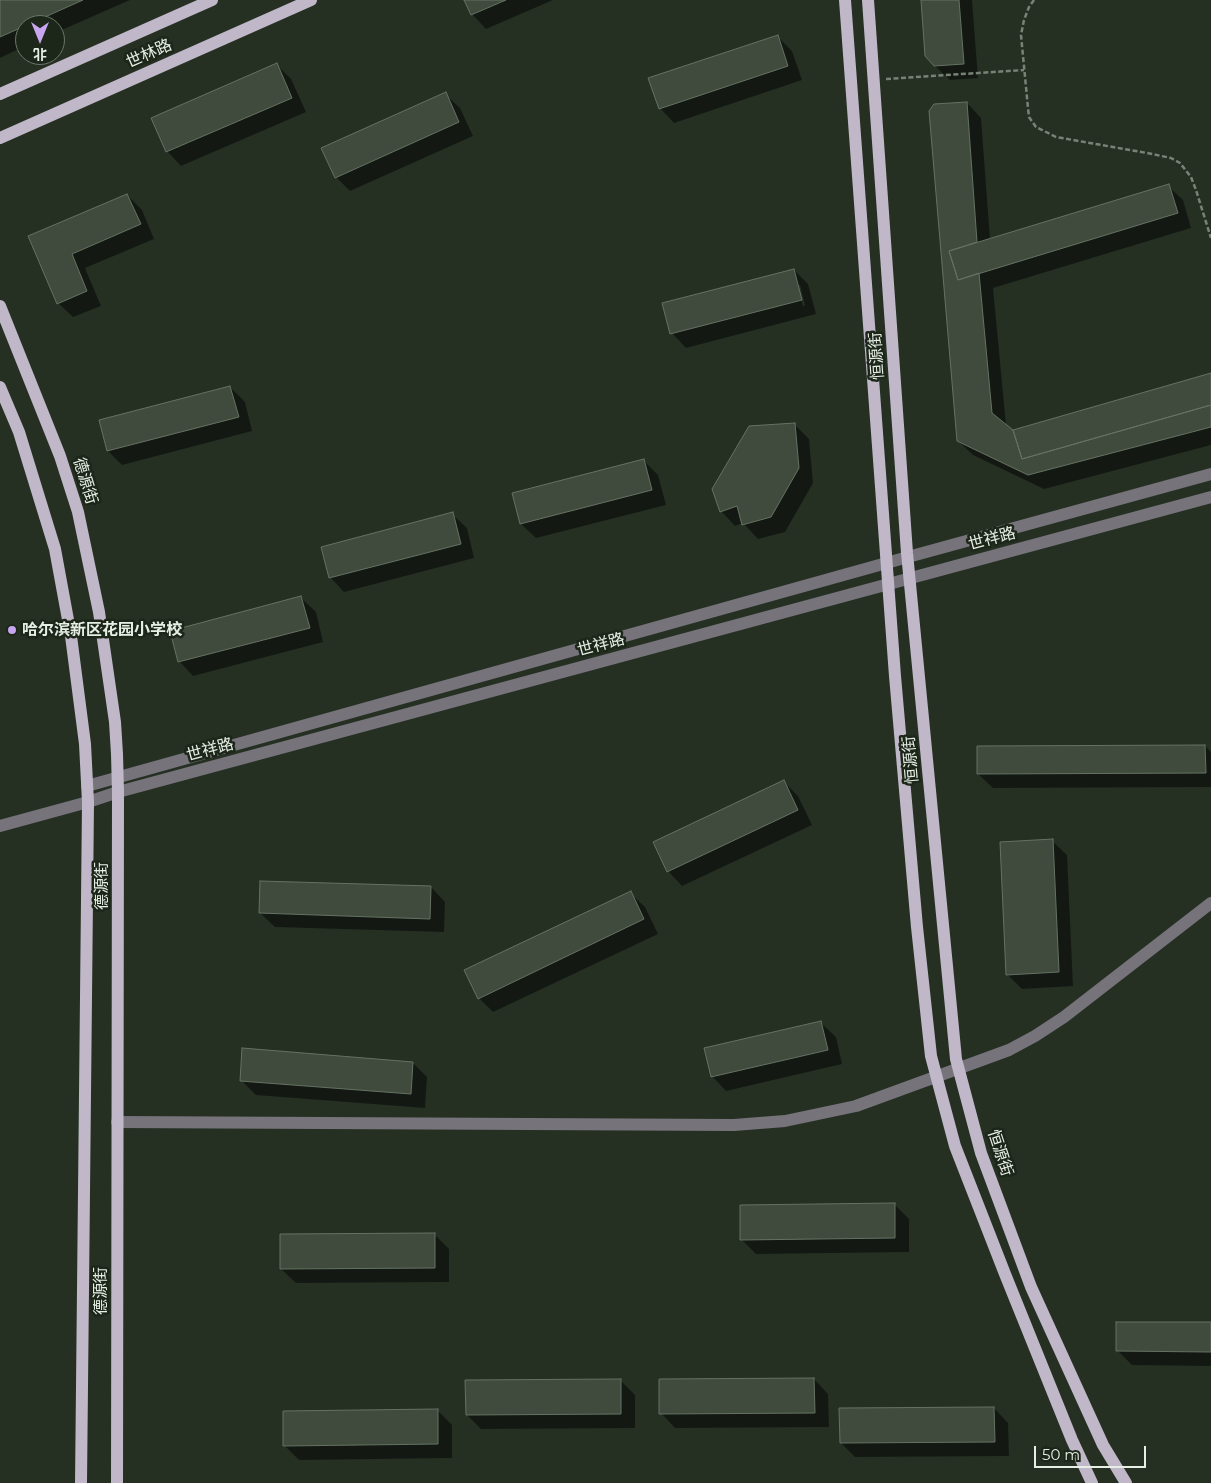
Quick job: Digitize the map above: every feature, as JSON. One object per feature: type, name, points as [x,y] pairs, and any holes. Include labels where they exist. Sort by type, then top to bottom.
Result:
[{"type":"main road","name":"世林路","points":[[0,94],[212,0]]},
{"type":"main road","name":"世林路","points":[[0,138],[311,0]]},
{"type":"main road","name":"恒源街","points":[[845,0],[895,676],[917,927],[931,1056],[959,1155],[1072,1440],[1092,1483]]},
{"type":"main road","name":"恒源街","points":[[868,0],[908,557],[955,1049],[981,1152],[1031,1286],[1103,1445],[1126,1483]]},
{"type":"main road","name":"德源街","points":[[0,306],[60,456],[78,512],[90,568],[115,722],[118,778],[117,1483]]},
{"type":"main road","name":"德源街","points":[[0,387],[19,432],[55,549],[67,611],[85,744],[88,802],[81,1483]]},
{"type":"street","name":"世祥路","points":[[87,786],[1211,474]]},
{"type":"street","name":"世祥路","points":[[0,826],[118,792],[1211,497]]},
{"type":"street","points":[[118,1122],[734,1125],[785,1121],[856,1106],[1010,1050],[1064,1017],[1211,903]]},
{"type":"path","points":[[1034,0],[1024,20],[1021,34],[1028,108],[1030,117],[1036,127],[1056,137],[1147,153],[1170,158],[1180,163],[1196,190],[1211,238]]},
{"type":"path","points":[[874,80],[1024,70]]},
{"type":"building","points":[[0,0],[83,0],[49,15],[15,15],[15,30],[0,37]]},
{"type":"building","points":[[464,0],[506,0],[471,15]]},
{"type":"building","points":[[921,0],[959,0],[964,64],[934,66],[925,56]]},
{"type":"building","points":[[778,35],[788,66],[659,109],[648,78]]},
{"type":"building","points":[[277,63],[292,98],[166,152],[151,118]]},
{"type":"building","points":[[446,92],[459,122],[335,178],[321,148]]},
{"type":"building","points":[[967,102],[977,242],[949,251],[958,280],[979,273],[992,413],[1013,430],[1022,459],[1211,405],[1211,427],[1028,475],[957,441],[929,111],[934,104]]},
{"type":"building","points":[[1169,184],[1178,213],[958,280],[949,251]]},
{"type":"building","points":[[127,194],[141,224],[72,254],[87,291],[57,304],[28,236]]},
{"type":"building","points":[[794,269],[802,300],[670,334],[662,303]]},
{"type":"building","points":[[1211,373],[1211,405],[1022,459],[1013,430]]},
{"type":"building","points":[[230,386],[239,417],[107,451],[99,420]]},
{"type":"building","points":[[795,423],[799,468],[771,517],[742,525],[737,506],[720,512],[712,489],[749,426]]},
{"type":"building","points":[[644,459],[652,490],[520,524],[512,493]]},
{"type":"building","points":[[453,512],[461,544],[329,578],[321,547]]},
{"type":"building","points":[[301,596],[310,628],[178,662],[170,631]]},
{"type":"building","points":[[1205,745],[1206,773],[977,774],[977,746]]},
{"type":"building","points":[[784,780],[798,810],[667,872],[653,842]]},
{"type":"building","points":[[1053,839],[1059,972],[1006,975],[1000,842]]},
{"type":"building","points":[[260,881],[431,886],[430,919],[259,913]]},
{"type":"building","points":[[631,891],[644,919],[478,999],[464,970]]},
{"type":"building","points":[[821,1021],[828,1050],[711,1077],[704,1048]]},
{"type":"building","points":[[242,1048],[413,1062],[411,1094],[240,1081]]},
{"type":"building","points":[[895,1203],[895,1238],[740,1240],[740,1205]]},
{"type":"building","points":[[435,1233],[435,1268],[280,1269],[280,1234]]},
{"type":"building","points":[[1116,1322],[1211,1322],[1211,1352],[1116,1351]]},
{"type":"building","points":[[814,1378],[815,1413],[659,1414],[659,1379]]},
{"type":"building","points":[[621,1379],[621,1414],[466,1415],[465,1380]]},
{"type":"building","points":[[994,1407],[995,1442],[840,1443],[839,1408]]},
{"type":"building","points":[[438,1409],[438,1444],[283,1446],[283,1411]]},
{"type":"place","name":"哈尔滨新区花园小学校","points":[[12,630]]}]
